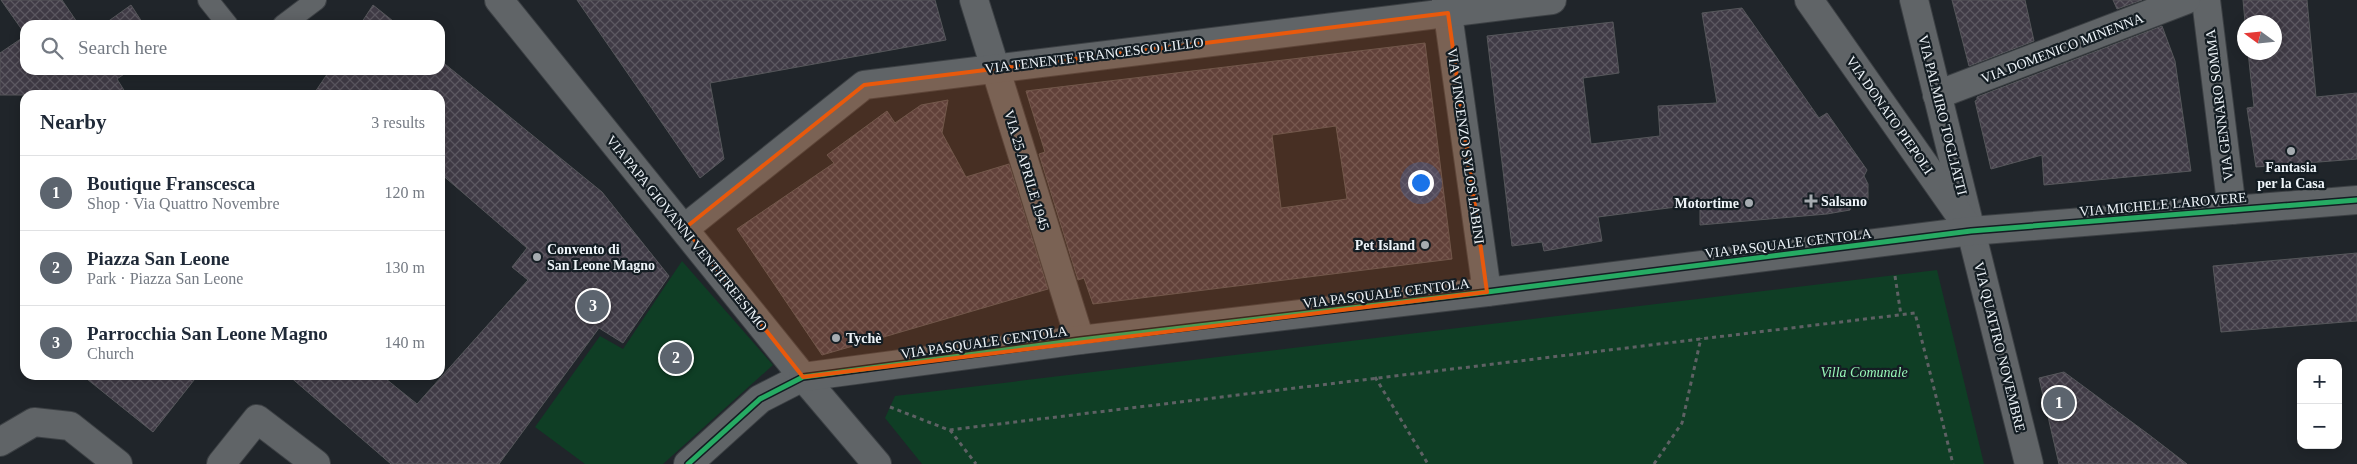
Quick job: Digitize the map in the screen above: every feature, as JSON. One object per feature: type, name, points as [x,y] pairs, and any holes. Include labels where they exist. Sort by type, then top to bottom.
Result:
[{"type":"street","name":"VIA PAPA GIOVANNI VENTITREESIMO","points":[[499,0],[685,228],[803,377],[877,464]]},
{"type":"street","name":"VIA 25 APRILE 1945","points":[[974,0],[1080,340]]},
{"type":"street","name":"VIA TENENTE FRANCESCO LILLO","points":[[685,228],[864,85],[1447,7],[1552,0]]},
{"type":"street","name":"VIA DONATO PIEPOLI","points":[[1809,0],[1971,231]]},
{"type":"street","name":"VIA PALMIRO TOGLIATTI","points":[[1914,0],[1971,231]]},
{"type":"street","name":"VIA DOMENICO MINENNA","points":[[1937,96],[2186,0]]},
{"type":"street","name":"VIA GENNARO SOMMA","points":[[2206,0],[2232,210]]},
{"type":"street","name":"VIA VINCENZO SYLOS LABINI","points":[[1447,7],[1487,292]]},
{"type":"street","name":"VIA MICHELE LAROVERE","points":[[1971,231],[2357,200]]},
{"type":"street","name":"VIA PASQUALE CENTOLA","points":[[688,464],[760,399],[803,377],[1080,340],[1487,292],[1971,231]]},
{"type":"street","name":"VIA QUATTRO NOVEMBRE","points":[[1971,231],[2029,464]]},
{"type":"street","points":[[221,464],[257,419],[316,464]]},
{"type":"street","points":[[0,442],[34,422],[70,426],[118,464]]},
{"type":"lane","points":[[208,0],[224,20]]},
{"type":"lane","points":[[290,20],[316,0]]},
{"type":"path","points":[[890,407],[949,430],[1374,377],[1915,313],[1953,464]]},
{"type":"path","points":[[1654,464],[1682,423],[1701,338]]},
{"type":"path","points":[[1374,377],[1428,464]]},
{"type":"path","points":[[949,430],[976,464]]},
{"type":"highlighted area","points":[[1448,13],[1487,292],[803,377],[685,228],[864,85]]},
{"type":"green space","points":[[682,261],[773,365],[663,464],[585,464],[535,427],[600,336],[623,349]]},
{"type":"green space","name":"Villa Comunale","points":[[1937,270],[1984,464],[922,464],[885,418],[895,396]]},
{"type":"building","points":[[1,0],[62,0],[76,20],[20,20],[20,27]]},
{"type":"building","points":[[577,0],[935,0],[946,40],[710,83],[724,159],[700,178]]},
{"type":"building","points":[[1952,0],[2025,0],[2034,41],[1969,66]]},
{"type":"building","points":[[2113,0],[2142,0],[2117,9]]},
{"type":"building","points":[[2243,0],[2307,0],[2316,97],[2357,93],[2357,159],[2256,167],[2247,108],[2254,107],[2249,60],[2282,60],[2282,15],[2244,15]]},
{"type":"building","points":[[131,5],[141,20],[110,20]]},
{"type":"building","points":[[373,5],[392,20],[363,20]]},
{"type":"building","points":[[1742,8],[1819,118],[1827,113],[1867,170],[1864,176],[1868,184],[1868,200],[1853,203],[1850,210],[1827,214],[1700,225],[1700,204],[1598,217],[1602,241],[1544,251],[1542,242],[1512,246],[1487,36],[1613,22],[1619,73],[1583,78],[1591,144],[1660,136],[1658,106],[1717,103],[1702,13]]},
{"type":"building","points":[[2162,26],[2175,61],[2191,171],[2044,185],[2042,155],[1991,169],[1975,101],[1977,97]]},
{"type":"building","points":[[20,39],[20,75],[123,75],[117,79],[124,90],[20,90],[20,95],[0,95],[0,53]]},
{"type":"building","points":[[1425,43],[1452,259],[1093,304],[1084,278],[1078,280],[1039,154],[1045,152],[1026,91]],"holes":[[[1336,126],[1347,199],[1281,208],[1272,135]]]},
{"type":"building","name":"Convento di San Leone Magno","points":[[445,64],[602,192],[669,276],[623,343],[599,328],[499,464],[391,464],[294,380],[387,380],[417,404],[438,380],[445,380],[445,373],[528,280],[512,267],[527,248],[445,177],[445,90],[316,90],[327,75],[445,75]]},
{"type":"building","points":[[948,100],[942,133],[966,177],[1009,164],[1048,289],[822,355],[737,229],[834,163],[827,155],[887,111],[895,123],[921,105]]},
{"type":"building","points":[[2357,253],[2357,321],[2221,332],[2213,266]]},
{"type":"building","points":[[2064,372],[2187,464],[2059,464],[2039,378]]},
{"type":"building","points":[[88,380],[194,380],[153,432]]},
{"type":"cycle path","points":[[688,464],[760,399],[803,377],[1080,340],[1487,292],[1971,231],[2357,200]]},
{"type":"place","name":"Fantasia per la Casa","points":[[2291,151]]},
{"type":"place","name":"Salsano","points":[[1811,201]]},
{"type":"place","name":"Motortime","points":[[1749,203]]},
{"type":"place","name":"Pet Island","points":[[1425,245]]},
{"type":"place","name":"Convento di San Leone Magno","points":[[537,257]]},
{"type":"place","name":"Parrocchia San Leone Magno","points":[[593,306]]},
{"type":"place","name":"Tychè","points":[[836,338]]},
{"type":"place","name":"Piazza San Leone","points":[[676,358]]},
{"type":"place","name":"Boutique Franscesca","points":[[2059,403]]}]
